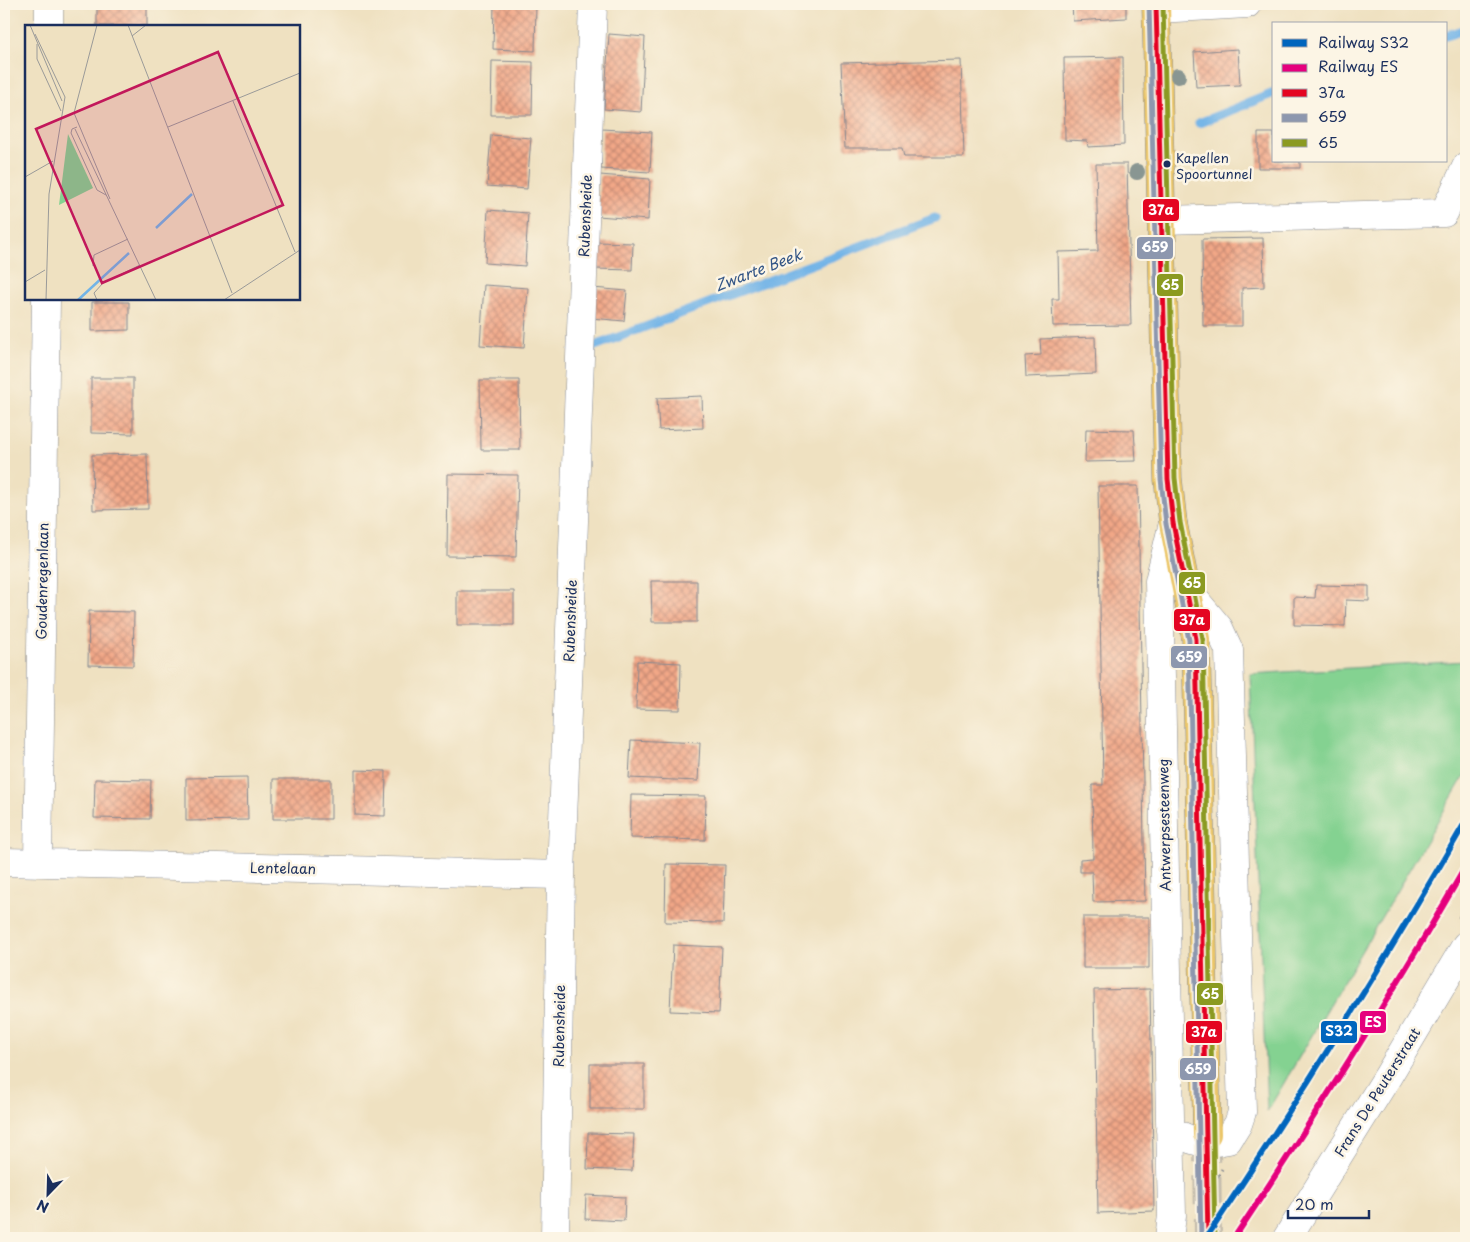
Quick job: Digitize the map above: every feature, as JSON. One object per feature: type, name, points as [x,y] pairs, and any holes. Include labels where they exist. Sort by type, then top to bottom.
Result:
[{"type":"main road","name":"Antwerpsesteenweg","points":[[1157,6],[1168,479],[1173,523],[1196,639],[1217,1137]]},
{"type":"street","points":[[49,4],[49,25]]},
{"type":"street","name":"Rubensheide","points":[[555,1238],[561,875],[593,4]]},
{"type":"street","points":[[1157,6],[1247,4]]},
{"type":"street","points":[[1162,220],[1444,213],[1466,167]]},
{"type":"street","name":"Goudenregenlaan","points":[[38,863],[46,300]]},
{"type":"street","name":"Antwerpsesteenweg","points":[[1169,1238],[1172,1216],[1159,581],[1173,523]]},
{"type":"street","name":"Antwerpsesteenweg","points":[[1186,589],[1220,628],[1229,650],[1242,1112],[1238,1124],[1217,1137]]},
{"type":"street","name":"Lentelaan","points":[[4,862],[561,875]]},
{"type":"street","name":"Frans De Peuterstraat","points":[[1287,1238],[1388,1076],[1457,974],[1466,945]]},
{"type":"street","points":[[1170,1130],[1202,1143],[1213,1143],[1217,1137]]},
{"type":"path","points":[[1197,1208],[1227,1160],[1217,1137]]},
{"type":"green space","points":[[1466,661],[1466,773],[1267,1112],[1250,674]]},
{"type":"building","points":[[97,4],[147,4],[147,25],[97,25]]},
{"type":"building","points":[[494,4],[536,4],[535,51],[493,49]]},
{"type":"building","points":[[1072,4],[1126,4],[1126,18],[1073,21]]},
{"type":"building","points":[[609,34],[645,37],[641,112],[604,109]]},
{"type":"building","points":[[1238,49],[1240,85],[1196,87],[1194,52]]},
{"type":"building","points":[[1123,57],[1124,145],[1088,147],[1087,141],[1065,140],[1064,58]]},
{"type":"building","points":[[961,60],[964,157],[904,157],[902,148],[845,148],[841,63]]},
{"type":"building","points":[[492,61],[533,62],[532,115],[491,115]]},
{"type":"building","points":[[602,129],[652,132],[650,172],[601,169]]},
{"type":"building","points":[[1258,133],[1272,133],[1272,162],[1300,162],[1300,168],[1258,168]]},
{"type":"building","points":[[491,135],[531,138],[527,189],[487,186]]},
{"type":"building","points":[[1096,164],[1127,164],[1131,325],[1053,326],[1052,299],[1059,299],[1058,252],[1098,251]]},
{"type":"building","points":[[600,175],[650,179],[648,220],[598,216]]},
{"type":"building","points":[[488,210],[528,213],[525,266],[485,263]]},
{"type":"building","points":[[1263,238],[1264,287],[1242,288],[1242,326],[1203,326],[1202,239]]},
{"type":"building","points":[[596,242],[633,243],[632,270],[595,269]]},
{"type":"building","points":[[484,285],[528,288],[524,348],[480,345]]},
{"type":"building","points":[[593,288],[627,291],[624,321],[591,318]]},
{"type":"building","points":[[92,302],[129,302],[129,330],[92,331]]},
{"type":"building","points":[[1095,337],[1096,374],[1026,377],[1025,356],[1041,355],[1040,339]]},
{"type":"building","points":[[91,378],[133,378],[133,434],[91,433]]},
{"type":"building","points":[[480,380],[519,380],[520,450],[481,450]]},
{"type":"building","points":[[702,396],[703,428],[659,430],[657,398]]},
{"type":"building","points":[[1086,429],[1134,430],[1136,461],[1085,462]]},
{"type":"building","points":[[147,454],[148,509],[93,510],[92,455]]},
{"type":"building","points":[[448,474],[518,475],[516,557],[447,556]]},
{"type":"building","points":[[1098,486],[1138,486],[1145,901],[1093,902],[1092,872],[1080,872],[1080,859],[1093,858],[1092,785],[1103,785]]},
{"type":"building","points":[[651,581],[697,581],[697,622],[652,622]]},
{"type":"building","points":[[1316,585],[1369,586],[1369,601],[1346,600],[1345,626],[1294,625],[1294,597],[1315,598]]},
{"type":"building","points":[[457,591],[514,591],[514,625],[457,625]]},
{"type":"building","points":[[89,611],[134,612],[133,666],[88,665]]},
{"type":"building","points":[[637,661],[681,663],[680,710],[636,709]]},
{"type":"building","points":[[631,740],[700,743],[698,781],[629,778]]},
{"type":"building","points":[[355,770],[386,771],[385,816],[355,815]]},
{"type":"building","points":[[247,777],[248,820],[186,821],[186,778]]},
{"type":"building","points":[[95,779],[151,780],[150,819],[94,818]]},
{"type":"building","points":[[273,779],[331,779],[331,819],[273,819]]},
{"type":"building","points":[[631,795],[706,796],[705,840],[630,838]]},
{"type":"building","points":[[666,864],[725,865],[723,923],[665,922]]},
{"type":"building","points":[[1083,917],[1149,917],[1149,968],[1083,968]]},
{"type":"building","points":[[673,945],[722,947],[719,1013],[670,1011]]},
{"type":"building","points":[[1150,989],[1154,1211],[1098,1213],[1094,990]]},
{"type":"building","points":[[590,1064],[644,1064],[644,1109],[590,1109]]},
{"type":"building","points":[[588,1133],[634,1134],[632,1171],[587,1169]]},
{"type":"building","points":[[586,1195],[625,1197],[624,1221],[585,1219]]},
{"type":"waterway","name":"Zwarte Beek","points":[[1448,34],[1466,29]]},
{"type":"waterway","name":"Zwarte Beek","points":[[1199,123],[1272,94]]},
{"type":"waterway","name":"Zwarte Beek","points":[[592,347],[935,218]]},
{"type":"tunnel","points":[[1207,1134],[1208,1238]]},
{"type":"rail line","name":"S32","points":[[1206,1238],[1339,1032],[1404,927],[1466,821]]},
{"type":"rail line","name":"ES","points":[[1234,1238],[1353,1054],[1466,866]]},
{"type":"transit line","name":"659","points":[[1149,4],[1161,479],[1166,524],[1189,640],[1201,1238]]},
{"type":"transit line","name":"37a","points":[[1156,4],[1168,479],[1173,523],[1196,639],[1208,1238]]},
{"type":"transit line","name":"65","points":[[1163,4],[1175,478],[1180,522],[1203,639],[1215,1238]]},
{"type":"place","name":"Kapellen Spoortunnel","points":[[1167,164]]}]
